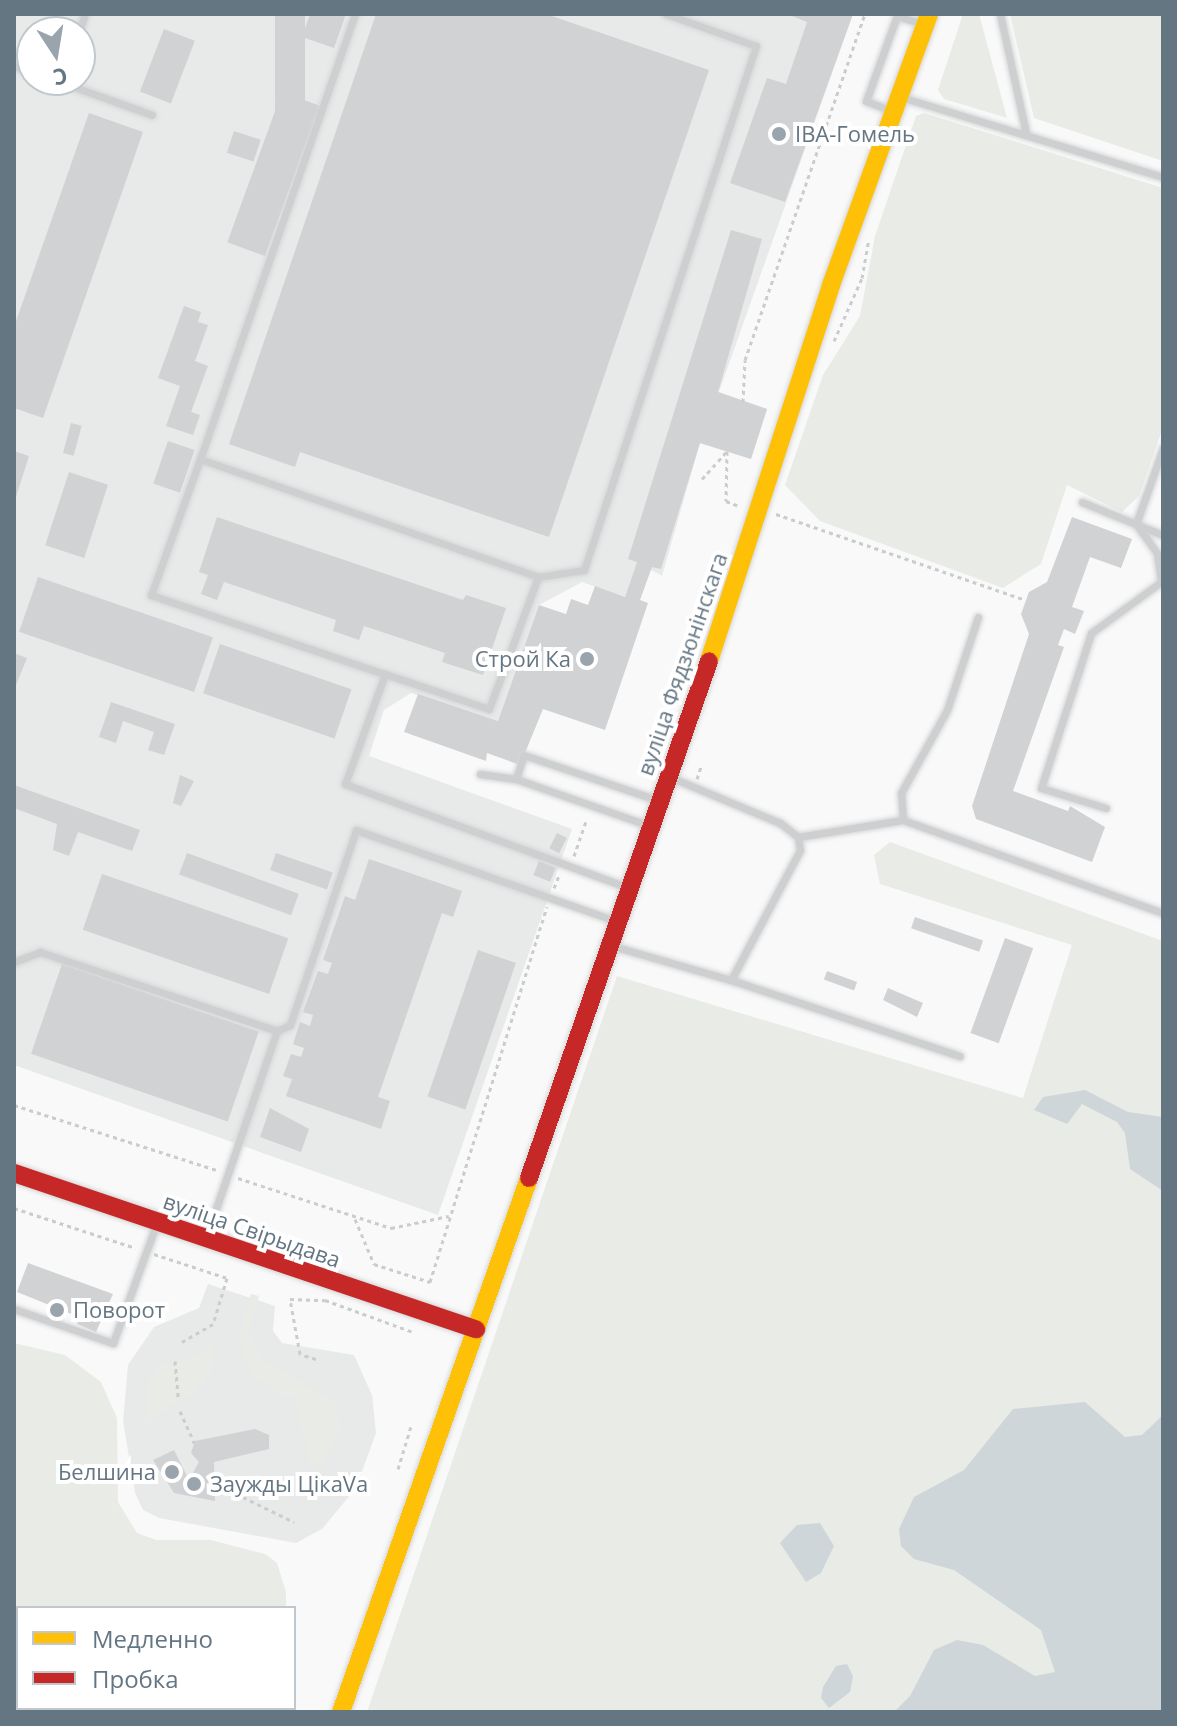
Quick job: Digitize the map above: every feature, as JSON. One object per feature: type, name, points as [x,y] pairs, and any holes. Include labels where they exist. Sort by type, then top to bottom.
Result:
[{"type":"main road","name":"вуліца Фядзюнінскага","points":[[341,1712],[611,945],[927,20]]},
{"type":"main road","name":"вуліца Свірыдава","points":[[14,1173],[476,1329]]},
{"type":"lane","points":[[355,14],[151,595],[489,709],[538,577]]},
{"type":"lane","points":[[200,459],[538,577],[584,570],[756,46],[666,14]]},
{"type":"lane","points":[[1000,14],[1026,133]]},
{"type":"lane","points":[[927,20],[897,16],[866,101],[897,104],[1026,133],[1163,177]]},
{"type":"lane","points":[[96,94],[152,115]]},
{"type":"lane","points":[[1136,524],[1163,448]]},
{"type":"lane","points":[[1082,502],[1163,535]]},
{"type":"lane","points":[[1106,808],[1041,788],[1091,633],[1162,582],[1157,553],[1136,524]]},
{"type":"lane","points":[[903,820],[901,793],[947,710],[978,617]]},
{"type":"lane","points":[[385,674],[345,784],[629,888]]},
{"type":"lane","points":[[516,779],[524,755],[660,801]]},
{"type":"lane","points":[[480,774],[516,779],[651,826]]},
{"type":"lane","points":[[669,777],[780,823],[798,837],[800,850],[731,980]]},
{"type":"lane","points":[[798,837],[903,820],[1163,913]]},
{"type":"lane","points":[[14,962],[40,952],[277,1031],[290,1025],[356,830],[550,901],[618,922]]},
{"type":"lane","points":[[611,945],[731,980],[960,1056]]},
{"type":"lane","points":[[205,1240],[277,1031]]},
{"type":"lane","points":[[14,1309],[113,1343],[157,1223]]},
{"type":"path","points":[[743,402],[745,360],[865,14]]},
{"type":"path","points":[[847,322],[862,278]]},
{"type":"path","points":[[702,479],[727,451],[726,501]]},
{"type":"path","points":[[771,512],[1026,600]]},
{"type":"path","points":[[694,786],[702,764]]},
{"type":"path","points":[[355,1219],[374,1264],[430,1282],[550,901],[562,866],[573,860],[586,821]]},
{"type":"path","points":[[14,1208],[227,1278],[213,1324],[182,1342]]},
{"type":"path","points":[[316,1359],[300,1354],[290,1299],[325,1300],[413,1332]]},
{"type":"path","points":[[175,1361],[178,1398]]},
{"type":"path","points":[[180,1411],[194,1443]]},
{"type":"path","points":[[398,1469],[412,1423]]},
{"type":"path","points":[[212,1472],[232,1490]]},
{"type":"path","points":[[243,1497],[294,1522]]},
{"type":"shaded area","points":[[14,14],[853,14],[719,392],[767,409],[751,459],[700,443],[662,576],[637,562],[625,597],[582,582],[539,605],[498,721],[411,693],[384,710],[369,756],[572,829],[438,1215],[14,1065]]},
{"type":"shaded area","points":[[963,14],[979,14],[1007,118],[944,99],[938,90]]},
{"type":"shaded area","points":[[1010,14],[1163,14],[1163,161],[1034,118]]},
{"type":"shaded area","points":[[924,113],[1163,188],[1163,427],[1139,496],[1122,512],[1067,485],[1041,564],[1003,588],[820,521],[785,485],[823,375],[860,316],[875,236],[916,116]]},
{"type":"shaded area","points":[[890,842],[1163,941],[1163,1712],[367,1712],[617,976],[1023,1098],[1072,945],[880,884],[874,855]]},
{"type":"shaded area","points":[[1085,1090],[1128,1112],[1163,1117],[1163,1191],[1130,1169],[1125,1133],[1117,1122],[1082,1104],[1067,1124],[1034,1110],[1043,1097]]},
{"type":"shaded area","points":[[208,1284],[275,1306],[273,1331],[282,1343],[354,1355],[372,1395],[376,1433],[356,1488],[322,1529],[296,1543],[159,1518],[143,1510],[135,1493],[123,1421],[128,1365],[154,1327],[199,1308]]},
{"type":"shaded area","points":[[251,1294],[259,1296],[248,1333],[263,1360],[336,1402],[340,1431],[322,1468],[309,1461],[295,1397],[286,1398],[251,1373],[242,1352],[239,1331]]},
{"type":"shaded area","points":[[215,1341],[210,1373],[195,1391],[145,1423],[150,1378],[160,1366],[197,1355]]},
{"type":"shaded area","points":[[14,1343],[65,1355],[101,1382],[117,1418],[118,1502],[137,1533],[156,1540],[211,1540],[265,1554],[277,1563],[286,1592],[286,1606],[16,1606],[16,1710],[253,1712],[14,1712]]},
{"type":"shaded area","points":[[1085,1402],[1125,1437],[1142,1435],[1163,1415],[1163,1712],[894,1712],[910,1696],[934,1650],[957,1640],[983,1645],[1035,1676],[1055,1672],[1041,1630],[954,1570],[914,1559],[901,1546],[899,1529],[914,1497],[964,1470],[1013,1409]]},
{"type":"shaded area","points":[[820,1523],[834,1546],[821,1573],[806,1582],[780,1543],[797,1525]]},
{"type":"shaded area","points":[[847,1664],[853,1676],[850,1692],[829,1708],[821,1698],[823,1687],[836,1666]]},
{"type":"building","points":[[275,14],[305,14],[305,135],[275,135]]},
{"type":"building","points":[[310,14],[346,14],[334,48],[302,37]]},
{"type":"building","points":[[376,14],[546,14],[709,70],[549,537],[300,452],[295,467],[229,444]]},
{"type":"building","name":"IBA-Гомель","points":[[787,14],[853,14],[785,202],[730,183],[767,78],[786,84],[807,22]]},
{"type":"building","points":[[164,29],[195,41],[171,103],[140,92]]},
{"type":"building","points":[[282,92],[320,106],[265,256],[227,242]]},
{"type":"building","points":[[89,113],[143,132],[43,418],[14,408],[14,327]]},
{"type":"building","points":[[234,131],[261,140],[254,162],[227,153]]},
{"type":"building","points":[[731,230],[762,239],[718,392],[767,409],[751,459],[700,443],[661,569],[652,567],[640,600],[648,603],[605,730],[543,709],[520,765],[487,753],[486,761],[404,732],[418,694],[498,721],[539,605],[566,614],[571,599],[588,605],[595,586],[625,597],[637,562],[628,559]]},
{"type":"building","points":[[184,306],[201,312],[198,322],[208,325],[195,361],[208,366],[191,412],[200,415],[193,435],[166,426],[180,386],[158,378]]},
{"type":"building","points":[[71,423],[82,426],[74,456],[63,453]]},
{"type":"building","points":[[168,441],[194,450],[180,493],[153,484]]},
{"type":"building","points":[[14,451],[29,456],[15,500],[14,500]]},
{"type":"building","points":[[69,472],[108,485],[84,558],[45,545]]},
{"type":"building","points":[[217,517],[463,600],[466,595],[506,608],[483,675],[442,662],[445,653],[364,626],[359,640],[333,631],[336,620],[224,582],[217,600],[201,594],[208,575],[199,572]]},
{"type":"building","points":[[1072,517],[1132,539],[1121,568],[1090,557],[1072,607],[1084,611],[1075,634],[1064,629],[1058,645],[1064,647],[1013,791],[1068,811],[1070,806],[1105,827],[1092,862],[976,819],[972,806],[1029,634],[1021,614],[1029,592],[1047,582]]},
{"type":"building","points":[[38,577],[213,637],[194,692],[19,632]]},
{"type":"building","points":[[220,644],[351,689],[334,738],[203,693]]},
{"type":"building","points":[[14,653],[27,658],[14,690]]},
{"type":"building","points":[[111,702],[175,724],[164,755],[148,750],[154,732],[123,721],[116,743],[99,737]]},
{"type":"building","points":[[180,775],[194,781],[181,806],[173,803]]},
{"type":"building","points":[[14,785],[140,830],[132,851],[78,832],[69,856],[53,850],[57,824],[14,808]]},
{"type":"building","points":[[557,833],[567,838],[559,853],[549,848]]},
{"type":"building","points":[[187,853],[299,894],[291,915],[179,875]]},
{"type":"building","points":[[276,853],[333,873],[327,890],[270,870]]},
{"type":"building","points":[[369,859],[462,891],[453,917],[442,913],[378,1097],[390,1101],[381,1129],[286,1096],[292,1079],[283,1076],[291,1054],[301,1057],[304,1048],[293,1044],[300,1022],[310,1026],[313,1015],[303,1012],[318,971],[328,974],[332,963],[323,960],[345,896],[355,900]]},
{"type":"building","points":[[539,861],[556,868],[550,882],[533,875]]},
{"type":"building","points":[[102,874],[288,938],[269,994],[83,930]]},
{"type":"building","points":[[915,917],[983,940],[979,952],[911,928]]},
{"type":"building","points":[[1005,938],[1033,948],[999,1043],[970,1033]]},
{"type":"building","points":[[478,950],[516,963],[465,1110],[428,1097]]},
{"type":"building","points":[[62,964],[259,1032],[228,1122],[31,1054]]},
{"type":"building","points":[[827,971],[857,982],[854,990],[824,979]]},
{"type":"building","points":[[888,988],[923,1003],[917,1017],[883,1000]]},
{"type":"building","points":[[270,1108],[309,1129],[301,1152],[260,1137]]},
{"type":"building","points":[[28,1263],[113,1294],[96,1332],[77,1324],[79,1317],[17,1292]]},
{"type":"building","points":[[255,1429],[269,1435],[269,1449],[214,1462],[215,1501],[174,1493],[153,1460],[174,1450],[189,1480],[199,1462],[191,1453],[195,1441]]},
{"type":"traffic: slow","points":[[709,661],[831,285],[929,14]]},
{"type":"traffic: slow","points":[[341,1712],[529,1178]]},
{"type":"traffic: jam","points":[[529,1178],[709,661]]},
{"type":"traffic: jam","points":[[14,1173],[476,1329]]},
{"type":"place","name":"IBA-Гомель","points":[[779,134]]},
{"type":"place","name":"Строй Ка","points":[[587,659]]},
{"type":"place","name":"Поворот","points":[[57,1310]]},
{"type":"place","name":"Белшина","points":[[172,1472]]},
{"type":"place","name":"Заужды ЦікаVа","points":[[194,1484]]}]
